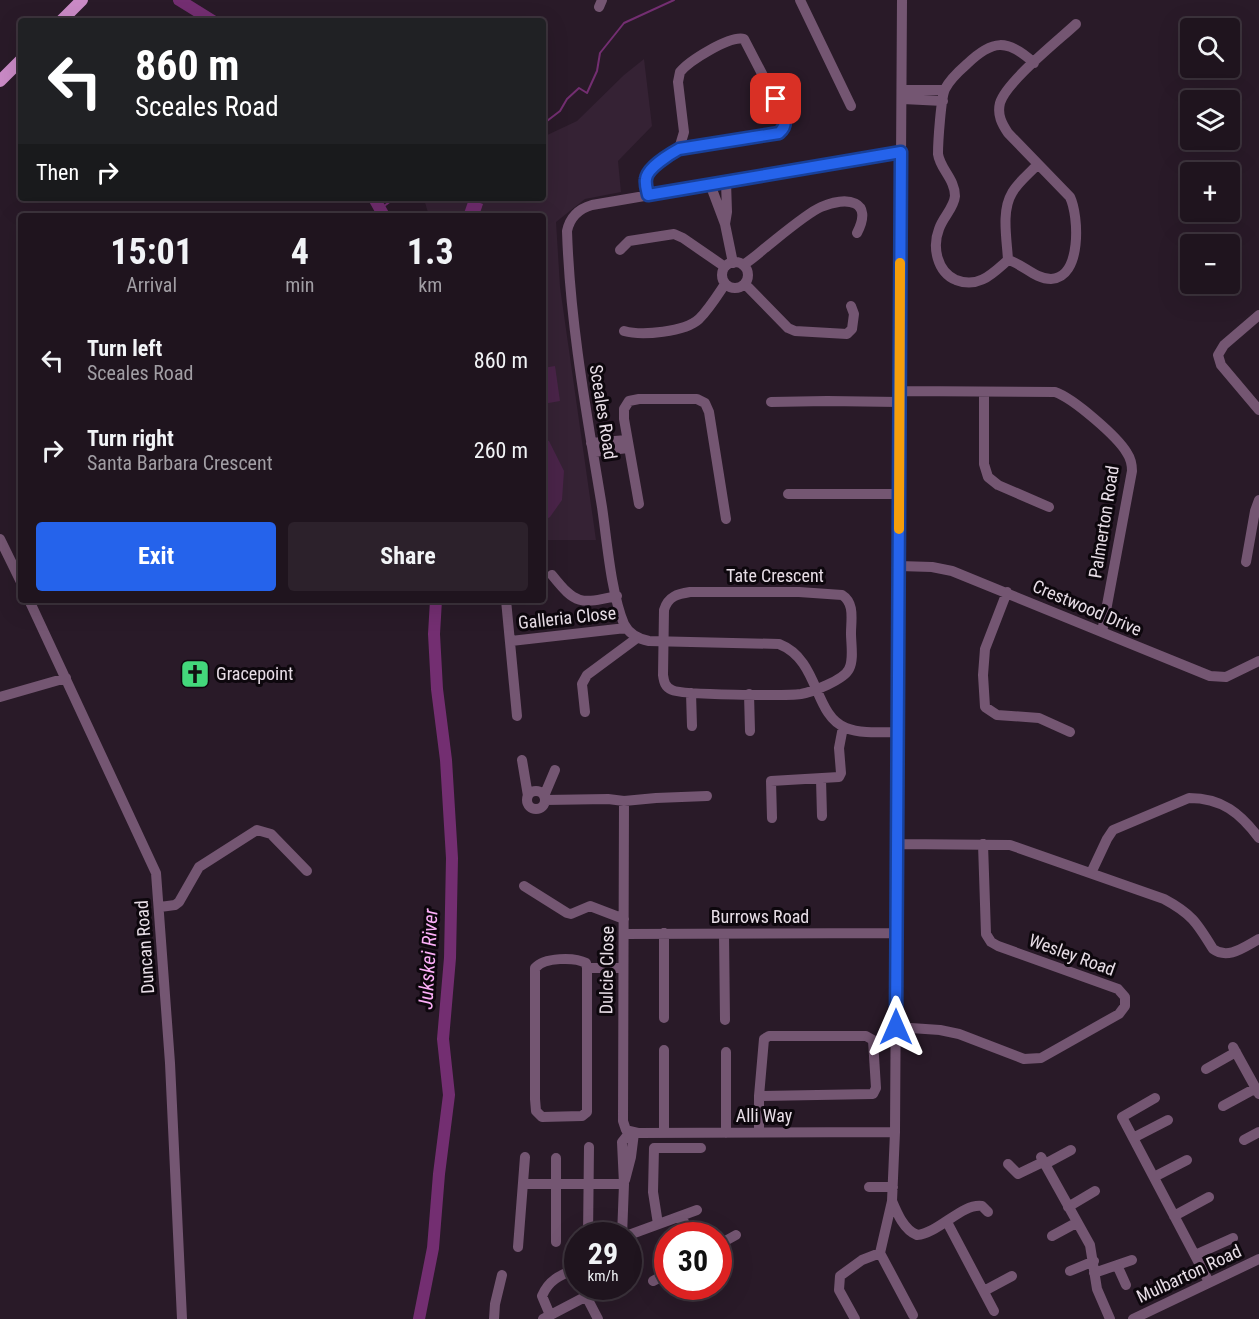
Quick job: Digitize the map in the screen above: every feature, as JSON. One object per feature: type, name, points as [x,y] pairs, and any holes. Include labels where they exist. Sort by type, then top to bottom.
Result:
[{"type":"main road","points":[[64,18],[82,0]]},
{"type":"main road","points":[[0,81],[18,63]]},
{"type":"street","points":[[800,0],[851,106]]},
{"type":"street","points":[[902,0],[895,1132],[892,1201],[880,1253],[912,1315]]},
{"type":"street","points":[[1008,260],[1038,276],[1049,279],[1064,274],[1072,262],[1075,246],[1073,204],[1065,189],[1008,133],[1000,117],[1000,104],[1002,98],[1034,63],[1076,24]]},
{"type":"street","points":[[652,194],[646,178],[668,155],[679,149],[776,134],[785,126],[785,118],[744,39],[736,38],[725,43],[698,58],[680,72],[678,82],[684,132],[679,149]]},
{"type":"street","points":[[1008,260],[986,279],[970,284],[950,277],[940,266],[937,252],[938,231],[955,199],[954,189],[939,162],[938,154],[943,96],[957,74],[974,57],[990,46],[1004,45],[1017,49],[1034,63]]},
{"type":"street","points":[[903,95],[943,96]]},
{"type":"street","points":[[684,132],[703,145]]},
{"type":"street","name":"Sceales Road","points":[[626,628],[617,596],[573,325],[568,224],[574,214],[585,207],[901,152]]},
{"type":"street","points":[[1008,260],[1006,227],[1008,202],[1016,187],[1038,164]]},
{"type":"street","points":[[725,224],[726,182]]},
{"type":"street","points":[[710,184],[725,224],[734,265]]},
{"type":"street","points":[[620,250],[629,241],[674,234],[683,238],[734,265],[748,273],[745,284],[735,289],[725,284],[722,279],[734,265],[824,206],[850,201],[859,204],[862,208],[862,218],[856,233]]},
{"type":"street","points":[[624,331],[642,334],[689,326],[699,318],[725,284]]},
{"type":"street","points":[[745,284],[788,328],[795,331],[847,334],[852,329],[854,314],[852,306]]},
{"type":"street","points":[[1259,315],[1224,345],[1218,355],[1221,365],[1259,410]]},
{"type":"street","name":"Palmerton Road","points":[[771,402],[984,392],[1040,391],[1064,395],[1123,447],[1128,454],[1132,471],[1102,632]]},
{"type":"street","points":[[984,392],[986,434],[984,464],[988,477],[998,485],[1049,507]]},
{"type":"street","points":[[639,504],[623,414],[629,401],[691,399],[705,404],[710,412],[726,519]]},
{"type":"street","points":[[592,448],[628,444]]},
{"type":"street","points":[[788,494],[899,494]]},
{"type":"street","points":[[1246,562],[1259,500]]},
{"type":"street","points":[[0,539],[18,572]]},
{"type":"street","name":"Crestwood Drive","points":[[899,566],[944,568],[1217,677],[1226,677],[1259,661]]},
{"type":"street","name":"Galleria Close","points":[[552,575],[574,598],[588,601],[617,596]]},
{"type":"street","name":"Tate Crescent","points":[[664,640],[666,604],[674,596],[681,594],[690,592],[799,592],[842,595],[847,598],[851,607],[851,666],[843,676],[830,684],[816,688]]},
{"type":"street","points":[[1007,592],[985,649],[983,675],[985,707],[997,716],[1039,718],[1070,732]]},
{"type":"street","name":"Duncan Road","points":[[30,603],[157,879],[170,1063],[182,1319]]},
{"type":"street","name":"Galleria Close","points":[[506,603],[516,716]]},
{"type":"street","points":[[626,628],[637,638],[649,641],[779,644],[798,655],[832,718],[843,727],[857,731],[897,732]]},
{"type":"street","name":"Galleria Close","points":[[511,641],[626,628]]},
{"type":"street","points":[[585,712],[582,684],[587,675],[637,638]]},
{"type":"street","points":[[664,640],[665,685],[675,692],[801,694],[816,688]]},
{"type":"street","points":[[0,698],[66,678]]},
{"type":"street","points":[[691,693],[692,726]]},
{"type":"street","points":[[749,694],[750,731]]},
{"type":"street","points":[[771,818],[771,781],[840,776],[839,748],[843,727]]},
{"type":"street","points":[[522,760],[528,804],[534,808],[541,807],[555,770]]},
{"type":"street","points":[[821,779],[822,816]]},
{"type":"street","points":[[544,798],[624,801],[707,796]]},
{"type":"street","points":[[1091,873],[1113,830],[1189,798],[1200,798],[1233,810],[1259,838]]},
{"type":"street","name":"Dulcie Close","points":[[624,801],[623,1121],[625,1128],[632,1133]]},
{"type":"street","points":[[159,907],[175,905],[179,902],[199,867],[257,830],[271,834],[307,871]]},
{"type":"street","points":[[897,844],[1010,845],[1164,899],[1191,916],[1218,953],[1231,954],[1259,939]]},
{"type":"street","name":"Wesley Road","points":[[896,1027],[940,1030],[959,1034],[1024,1059],[1033,1059],[1041,1058],[1119,1014],[1125,1006],[1125,997],[1118,989],[991,942],[986,934],[983,844]]},
{"type":"street","points":[[524,886],[567,913],[571,914],[590,906],[624,919]]},
{"type":"street","points":[[664,933],[664,1018]]},
{"type":"street","name":"Burrows Road","points":[[624,934],[896,933]]},
{"type":"street","points":[[724,934],[725,1020]]},
{"type":"street","points":[[580,960],[586,963],[587,968],[586,1112],[582,1116],[542,1117],[536,1111],[535,1099],[535,968],[542,962],[580,960]]},
{"type":"street","points":[[587,968],[623,968]]},
{"type":"street","points":[[759,1096],[873,1094],[876,1088],[873,1040],[866,1036],[765,1037],[762,1045],[759,1096],[759,1132]]},
{"type":"street","points":[[664,1050],[664,1133]]},
{"type":"street","points":[[1206,1069],[1235,1050],[1257,1091],[1223,1106]]},
{"type":"street","points":[[726,1052],[726,1133]]},
{"type":"street","points":[[1155,1098],[1122,1117],[1209,1281]]},
{"type":"street","points":[[1133,1138],[1168,1120]]},
{"type":"street","name":"Alli Way","points":[[632,1133],[895,1132]]},
{"type":"street","points":[[1244,1140],[1259,1132]]},
{"type":"street","points":[[624,1222],[624,1184],[631,1157],[632,1133]]},
{"type":"street","points":[[588,1222],[589,1147]]},
{"type":"street","points":[[658,1222],[653,1192],[654,1148],[701,1148]]},
{"type":"street","points":[[1008,1164],[1017,1174],[1071,1150]]},
{"type":"street","points":[[518,1247],[525,1157]]},
{"type":"street","points":[[556,1158],[556,1242]]},
{"type":"street","points":[[1154,1177],[1187,1160]]},
{"type":"street","points":[[1043,1161],[1090,1245],[1097,1289],[1110,1319]]},
{"type":"street","points":[[524,1184],[624,1184]]},
{"type":"street","points":[[869,1187],[893,1187]]},
{"type":"street","points":[[1068,1207],[1095,1191]]},
{"type":"street","points":[[1174,1215],[1209,1197]]},
{"type":"street","points":[[892,1201],[897,1213],[915,1235],[924,1234],[973,1205],[982,1206],[988,1212]]},
{"type":"street","points":[[664,1222],[697,1210]]},
{"type":"street","points":[[681,1216],[684,1222]]},
{"type":"street","points":[[947,1222],[994,1311]]},
{"type":"street","points":[[1052,1236],[1076,1223]]},
{"type":"street","points":[[732,1237],[736,1235]]},
{"type":"street","points":[[1195,1255],[1233,1238]]},
{"type":"street","points":[[855,1319],[839,1290],[840,1276],[862,1260],[880,1253]]},
{"type":"street","name":"Mulbarton Road","points":[[1132,1319],[1259,1259]]},
{"type":"street","points":[[1094,1273],[1132,1260]]},
{"type":"street","points":[[1070,1271],[1094,1261]]},
{"type":"street","points":[[1117,1266],[1126,1285]]},
{"type":"street","points":[[564,1273],[557,1276],[542,1296],[547,1317],[579,1300]]},
{"type":"street","points":[[494,1319],[502,1275]]},
{"type":"street","points":[[984,1291],[1012,1276]]},
{"type":"street","points":[[588,1300],[598,1319]]},
{"type":"shaded area","points":[[644,59],[652,126],[618,161],[621,192],[585,199],[556,222],[560,287],[596,540],[546,540],[546,213],[428,213],[425,201],[546,201],[546,136],[577,121],[624,75]]},
{"type":"shaded area","points":[[468,201],[483,204],[480,213],[464,213]]},
{"type":"shaded area","points":[[555,366],[560,401],[546,403],[546,368]]},
{"type":"shaded area","points":[[546,440],[549,441],[564,471],[562,500],[546,519]]},
{"type":"waterway","name":"Jukskei River","points":[[179,0],[208,18]]},
{"type":"waterway","points":[[546,122],[560,111],[567,99],[579,88],[587,93],[597,71],[600,53],[624,23],[674,0]]},
{"type":"waterway","name":"Jukskei River","points":[[376,201],[382,213]]},
{"type":"waterway","points":[[380,209],[391,201]]},
{"type":"waterway","name":"Jukskei River","points":[[419,1319],[433,1248],[449,1095],[443,1039],[450,958],[452,858],[446,760],[437,689],[434,634],[436,603]]},
{"type":"slow traffic","points":[[899,529],[900,263]]},
{"type":"place","name":"Gracepoint","points":[[195,674]]},
{"type":"route","points":[[776,99],[786,122],[779,133],[679,149],[668,155],[648,173],[646,184],[648,195],[901,152],[896,1027]]}]
